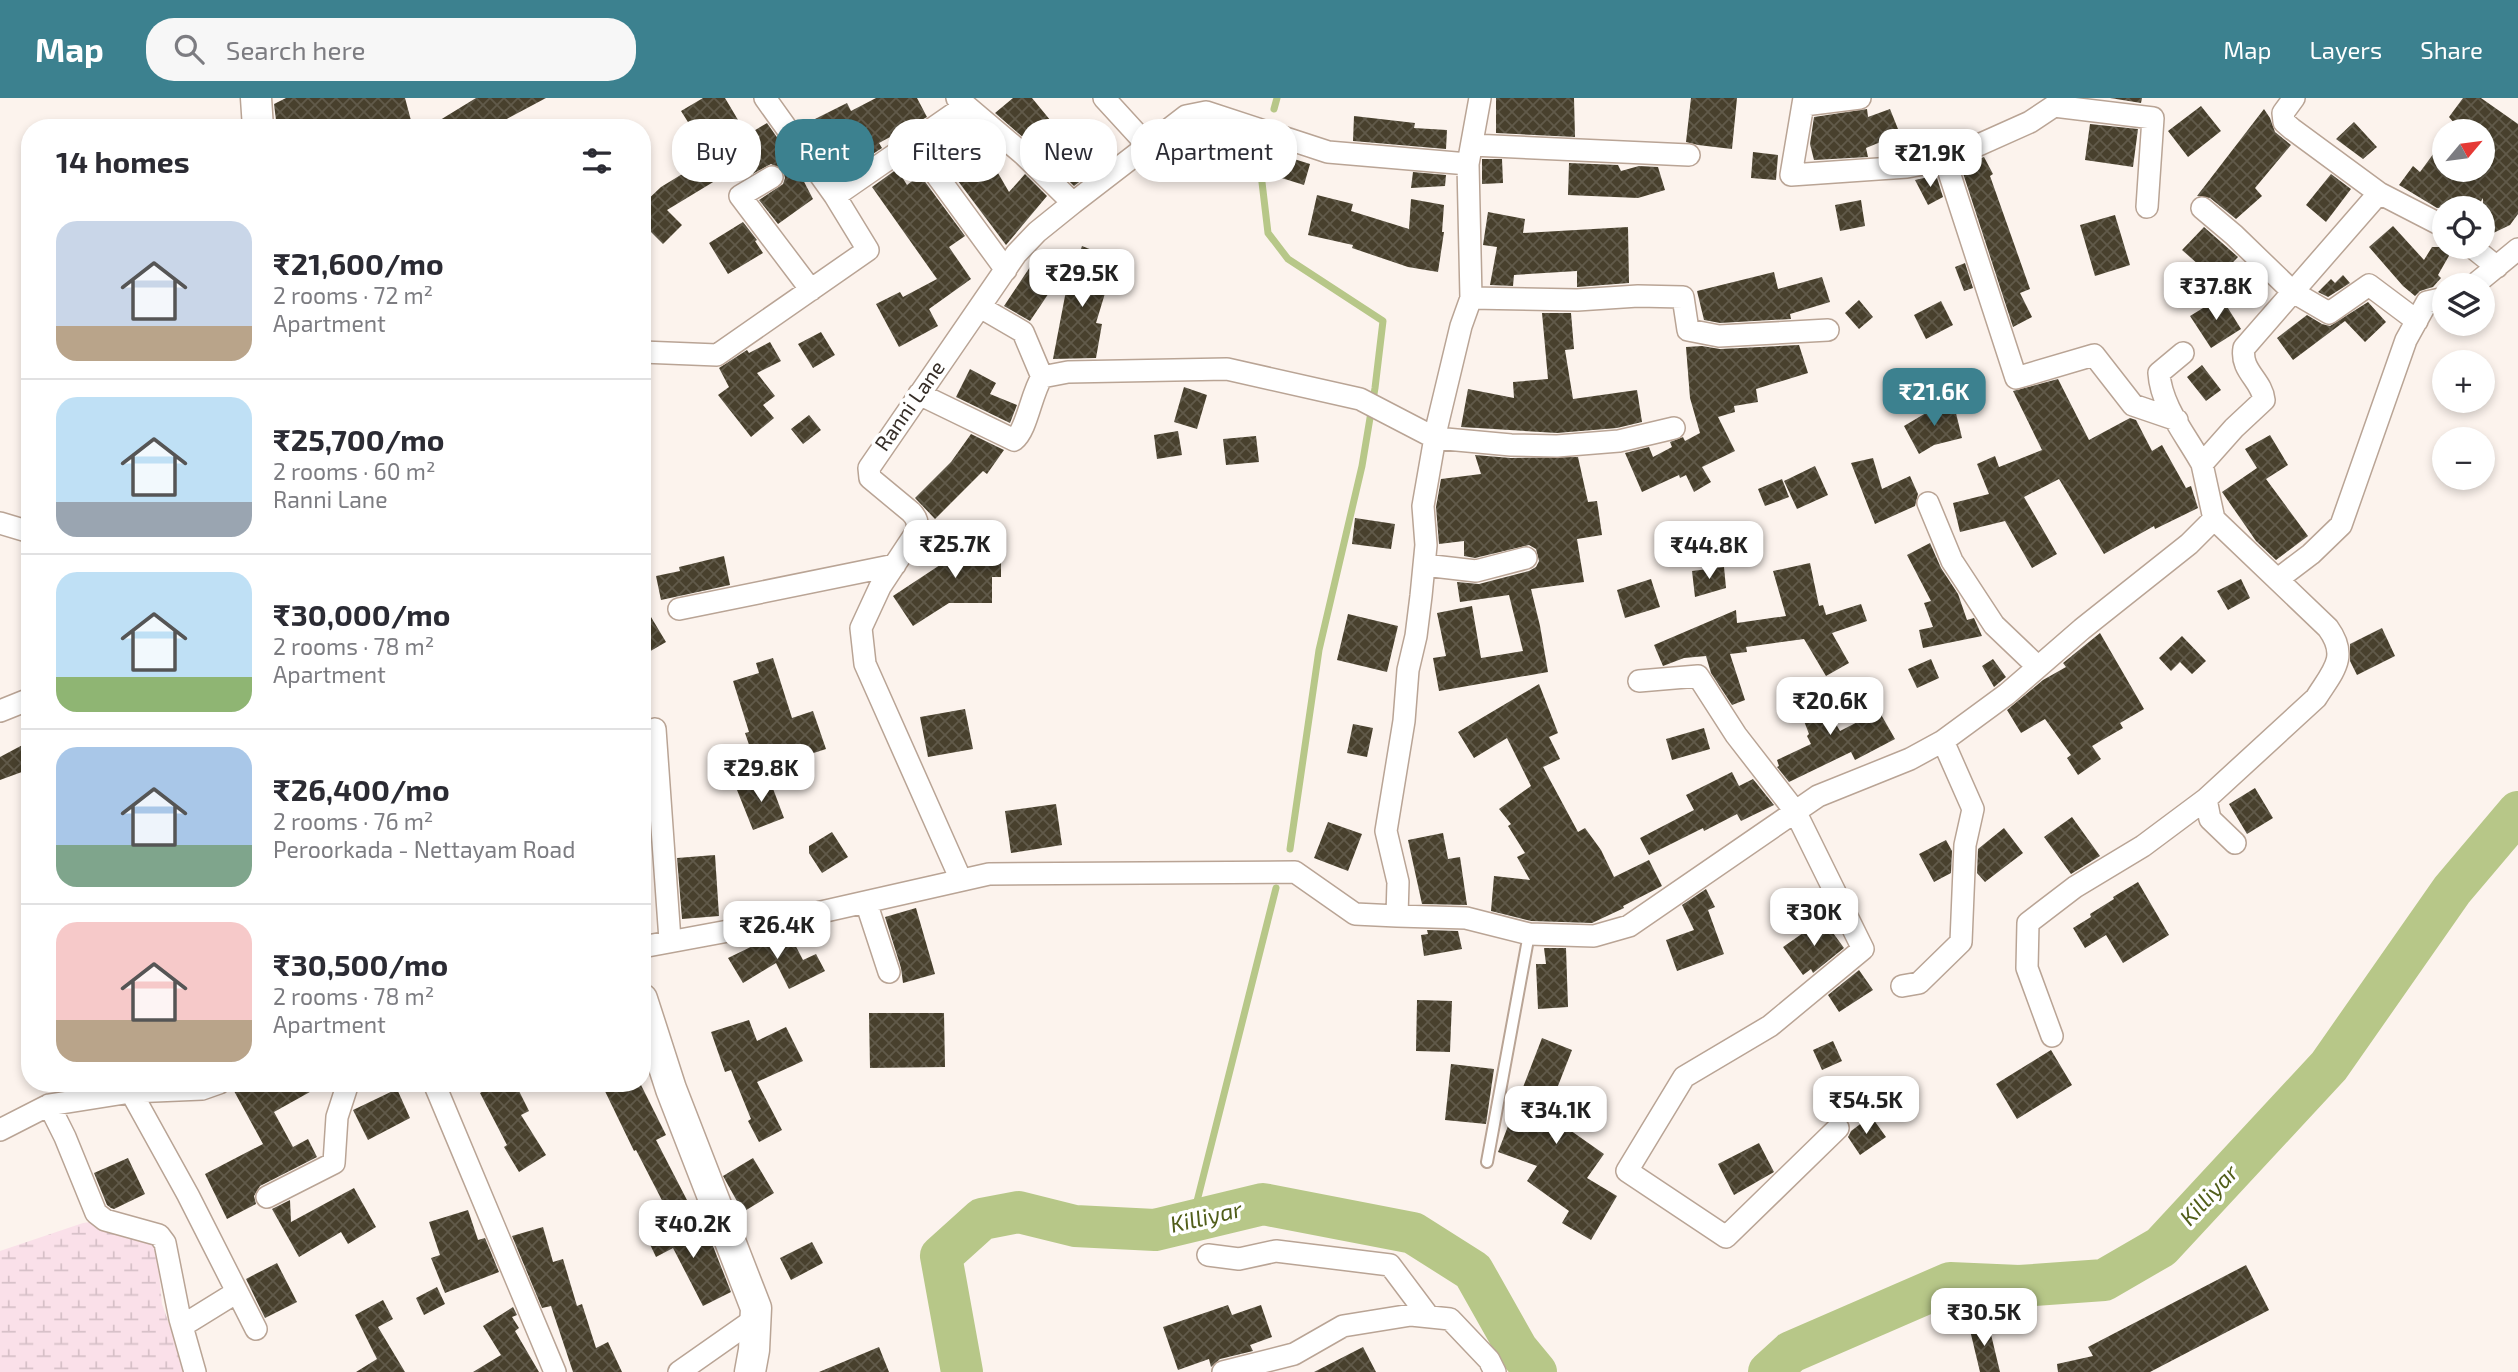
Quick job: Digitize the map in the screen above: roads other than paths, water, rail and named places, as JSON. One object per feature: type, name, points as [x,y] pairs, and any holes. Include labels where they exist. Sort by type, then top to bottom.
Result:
[{"type":"street","points":[[651,352],[717,355],[869,250],[835,196],[765,98]]},
{"type":"street","points":[[1104,98],[1131,128]]},
{"type":"street","points":[[1397,916],[1398,882],[1386,831],[1401,743],[1408,670],[1416,636],[1426,545],[1423,506],[1435,438],[1461,327],[1471,298],[1470,154],[1480,98]]},
{"type":"street","points":[[1860,98],[1804,102],[1791,175],[1907,167],[1945,160],[2031,122],[2054,106],[2153,118],[2147,207]]},
{"type":"street","points":[[2294,98],[2283,113],[2284,122],[2379,193],[2432,220]]},
{"type":"street","points":[[941,119],[961,102],[1023,154],[1073,203]]},
{"type":"street","points":[[1195,105],[1206,112],[1328,152],[1689,155]]},
{"type":"street","name":"Ranni Lane","points":[[1182,119],[1195,105]]},
{"type":"street","name":"Ranni Lane","points":[[961,880],[865,664],[861,628],[880,587],[918,531],[916,518],[870,478],[869,468],[1016,254],[1037,232],[1131,158]]},
{"type":"street","points":[[835,196],[888,160]]},
{"type":"street","points":[[1945,160],[2016,378],[2094,355],[2133,405],[2177,420]]},
{"type":"street","points":[[772,177],[740,196],[811,290]]},
{"type":"street","points":[[942,182],[1006,270]]},
{"type":"street","points":[[2202,464],[2264,400],[2261,389],[2245,365],[2244,348],[2379,193]]},
{"type":"street","points":[[2202,208],[2293,292],[2329,313],[2369,285],[2417,321]]},
{"type":"street","points":[[2489,273],[2518,249]]},
{"type":"street","points":[[2487,259],[2497,267]]},
{"type":"street","points":[[1471,298],[1577,300],[1638,296],[1683,297],[1688,330],[1720,336],[1828,330]]},
{"type":"street","points":[[2278,579],[2311,554],[2340,525],[2406,340],[2427,302],[2432,301]]},
{"type":"street","points":[[980,307],[1023,332],[1042,377]]},
{"type":"street","points":[[2052,1036],[2027,968],[2028,923],[2075,887],[2143,846],[2206,799],[2316,698],[2339,656],[2337,642],[2328,628],[2214,519],[2202,464],[2162,394],[2159,373],[2183,353]]},
{"type":"street","points":[[919,394],[1014,440],[1020,435],[1034,389],[1042,377],[1068,372],[1227,369],[1360,399],[1435,438],[1557,446],[1619,441],[1674,428]]},
{"type":"street","points":[[1928,503],[1952,561],[1994,625],[2038,667]]},
{"type":"street","points":[[651,945],[777,922],[989,874],[1295,872],[1355,914],[1466,918],[1529,934],[1594,936],[1629,926],[1818,796],[1910,759],[1943,741],[2007,694],[2189,544],[2214,519]]},
{"type":"street","points":[[0,523],[21,529]]},
{"type":"street","points":[[1424,565],[1476,571],[1526,558]]},
{"type":"street","points":[[679,609],[895,565]]},
{"type":"street","points":[[1639,681],[1698,676],[1736,735],[1795,811],[1863,949],[1770,1026],[1684,1077],[1627,1171],[1727,1237],[1838,1128]]},
{"type":"street","points":[[0,711],[21,703]]},
{"type":"street","points":[[655,729],[670,940]]},
{"type":"street","points":[[1902,986],[1919,983],[1961,942],[1965,845],[1973,809],[1943,741]]},
{"type":"street","points":[[2206,799],[2210,819],[2235,843]]},
{"type":"street","points":[[866,902],[889,972]]},
{"type":"street","points":[[651,1027],[671,1088],[756,1308],[750,1372]]},
{"type":"street","points":[[0,1130],[49,1104],[131,1092],[256,1329]]},
{"type":"street","points":[[267,1197],[334,1163],[337,1118],[345,1092]]},
{"type":"street","points":[[438,1092],[555,1372]]},
{"type":"street","points":[[49,1104],[96,1213],[105,1220],[159,1235],[165,1244],[182,1326],[195,1372]]},
{"type":"street","points":[[1208,1255],[1239,1259],[1276,1251],[1390,1265],[1429,1317]]},
{"type":"street","points":[[182,1326],[237,1292]]},
{"type":"street","points":[[1223,1372],[1294,1354],[1343,1326],[1411,1315],[1450,1319],[1489,1360],[1495,1372]]},
{"type":"street","points":[[679,1372],[755,1318]]},
{"type":"lane","points":[[1487,1163],[1529,934]]},
{"type":"waterway","points":[[1274,109],[1277,98]]},
{"type":"waterway","points":[[1262,182],[1268,233],[1288,259],[1383,321],[1362,466],[1319,650],[1290,849]]},
{"type":"waterway","name":"Killiyar","points":[[1769,1372],[1791,1352],[1950,1283],[2019,1286],[2104,1280],[2161,1247],[2329,1066],[2452,890],[2518,812]]},
{"type":"waterway","points":[[1192,1221],[1276,888]]},
{"type":"waterway","name":"Killiyar","points":[[962,1372],[941,1256],[982,1219],[1019,1212],[1075,1226],[1155,1230],[1263,1204],[1413,1233],[1473,1271],[1517,1349],[1536,1372]]}]
